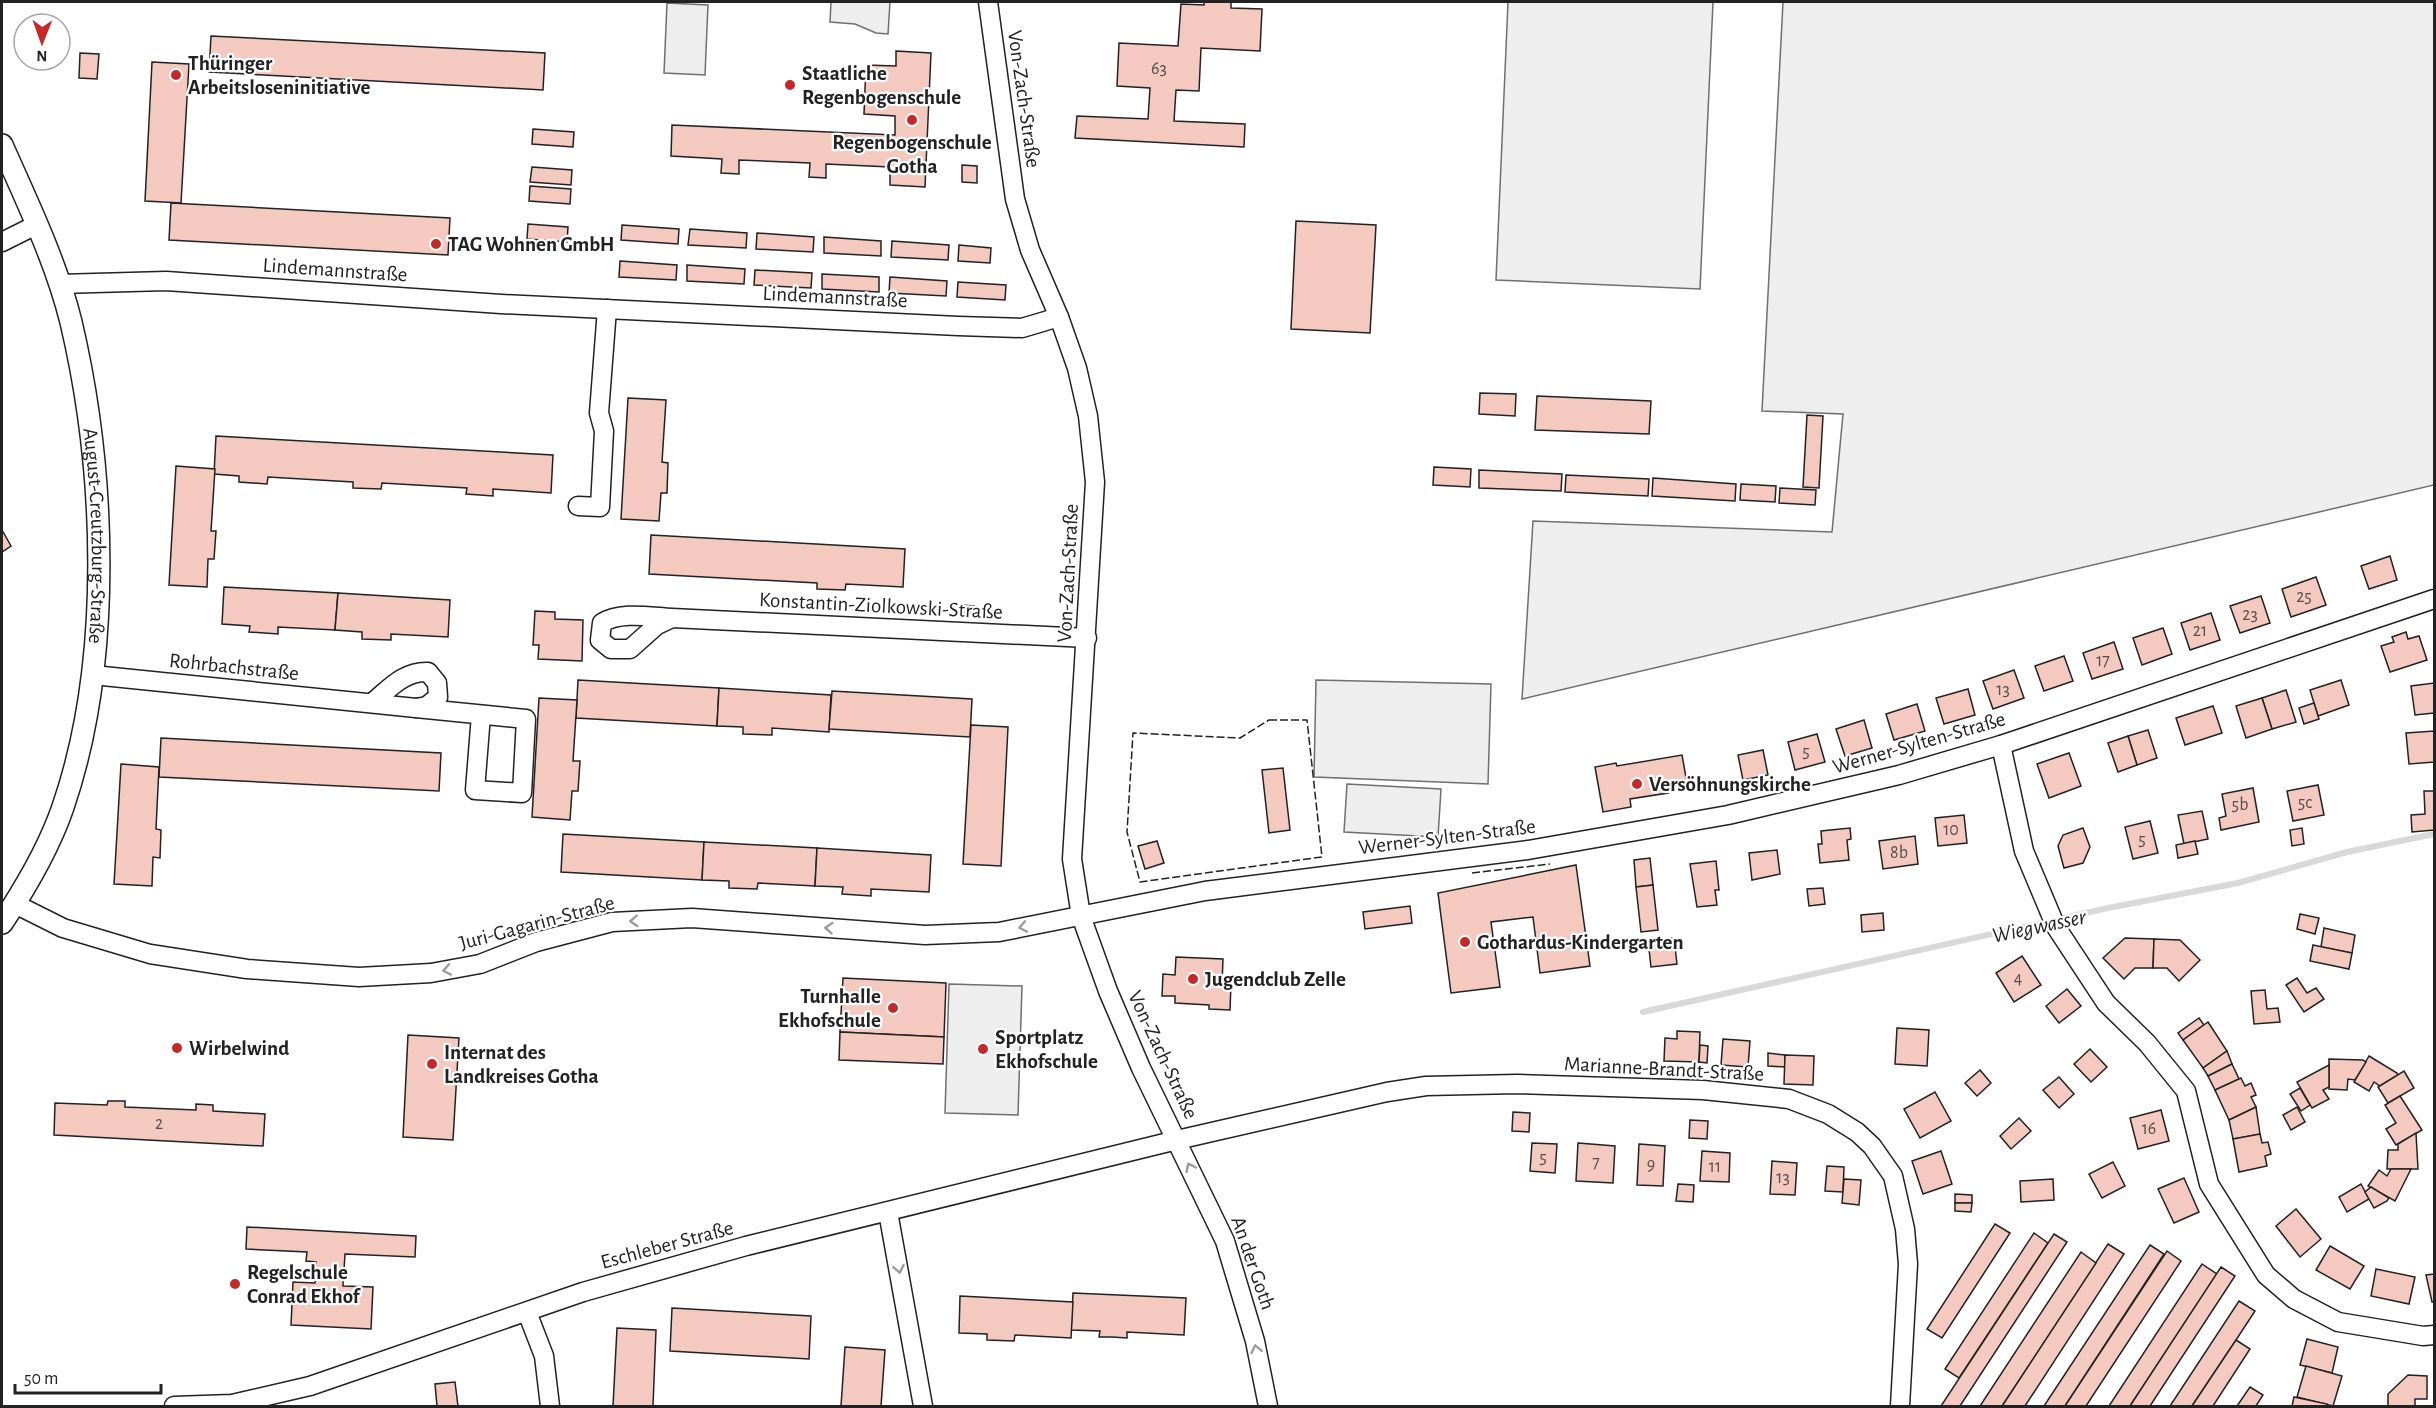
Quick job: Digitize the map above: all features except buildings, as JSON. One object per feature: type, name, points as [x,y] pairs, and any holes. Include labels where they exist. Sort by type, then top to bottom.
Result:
[{"type":"street","name":"Von-Zach-Straße","points":[[988,2],[1015,199],[1030,249],[1059,317],[1077,368],[1088,416],[1095,482],[1087,638],[1071,859],[1081,916],[1141,1068],[1177,1140]]},
{"type":"street","name":"August-Creutzburg-Straße","points":[[2,145],[36,225],[71,322],[90,434],[98,577],[93,675],[81,747],[63,808],[41,858],[2,923]]},
{"type":"street","points":[[2,242],[36,225]]},
{"type":"street","name":"Lindemannstraße","points":[[59,284],[166,281],[607,309],[1022,328],[1059,317]]},
{"type":"street","points":[[578,506],[600,507],[604,431],[599,413],[607,309]]},
{"type":"street","name":"Werner-Sylten-Straße","points":[[1081,916],[1205,891],[1528,850],[1626,835],[1728,815],[1899,775],[2001,745],[2434,599]]},
{"type":"street","name":"Konstantin-Ziolkowski-Straße","points":[[672,618],[1087,638]]},
{"type":"street","points":[[372,703],[402,678],[414,672],[428,672],[437,682],[438,697],[427,706],[416,708]]},
{"type":"street","name":"Rohrbachstraße","points":[[93,675],[526,719],[522,793],[475,790],[481,715]]},
{"type":"street","points":[[2001,745],[2024,851],[2056,927],[2106,1003],[2147,1043],[2186,1091],[2209,1184],[2266,1275],[2294,1299],[2338,1322],[2422,1336],[2434,1335]]},
{"type":"street","name":"Juri-Gagarin-Straße","points":[[15,904],[63,928],[150,954],[247,969],[359,977],[431,973],[480,964],[536,942],[612,922],[692,918],[925,934],[999,932],[1081,916]]},
{"type":"street","name":"Marianne-Brandt-Straße","points":[[1177,1140],[1388,1092],[1426,1086],[1517,1084],[1680,1089],[1790,1099],[1828,1114],[1857,1132],[1872,1146],[1893,1176],[1905,1229],[1908,1264],[1900,1407]]},
{"type":"street","name":"Eschleber Straße","points":[[174,1407],[232,1404],[310,1386],[583,1292],[888,1212],[1177,1140]]},
{"type":"street","name":"An der Goth","points":[[1177,1140],[1225,1241],[1255,1341],[1268,1407]]},
{"type":"street","points":[[888,1212],[923,1407]]},
{"type":"street","points":[[527,1312],[544,1356],[550,1407]]},
{"type":"shaded area","points":[[831,2],[890,2],[888,34],[876,33],[855,24],[830,22]]},
{"type":"shaded area","points":[[1508,2],[1713,2],[1700,289],[1496,280]]},
{"type":"shaded area","points":[[1783,2],[2434,2],[2434,485],[1522,699],[1533,521],[1832,532],[1843,414],[1762,411]]},
{"type":"shaded area","points":[[667,3],[708,5],[705,75],[664,73]]},
{"type":"shaded area","points":[[1316,680],[1491,684],[1488,784],[1314,777]]},
{"type":"shaded area","points":[[1347,784],[1441,789],[1438,837],[1344,832]]},
{"type":"shaded area","name":"Sportplatz Ekhofschule","points":[[949,984],[1022,986],[1018,1115],[945,1113]]},
{"type":"waterway","name":"Wiegwasser","points":[[1643,1012],[2108,908],[2238,883],[2347,852],[2434,834]]},
{"type":"fence","points":[[1269,720],[1307,720],[1322,857],[1140,882],[1127,832],[1133,733],[1240,738],[1269,720]]},
{"type":"fence","points":[[1472,873],[1550,864]]},
{"type":"place","name":"Thüringer Arbeitsloseninitiative","points":[[176,75]]},
{"type":"place","name":"Staatliche Regenbogenschule","points":[[790,85]]},
{"type":"place","name":"Regenbogenschule Gotha","points":[[912,120]]},
{"type":"place","name":"TAG Wohnen GmbH","points":[[436,244]]},
{"type":"place","name":"Versöhnungskirche","points":[[1637,784]]},
{"type":"place","name":"Gothardus-Kindergarten","points":[[1465,942]]},
{"type":"place","name":"Jugendclub Zelle","points":[[1193,979]]},
{"type":"place","name":"Turnhalle Ekhofschule","points":[[893,1008]]},
{"type":"place","name":"Wirbelwind","points":[[177,1048]]},
{"type":"place","name":"Sportplatz Ekhofschule","points":[[983,1049]]},
{"type":"place","name":"Internat des Landkreises Gotha","points":[[432,1064]]},
{"type":"place","name":"Regelschule Conrad Ekhof","points":[[235,1284]]}]
